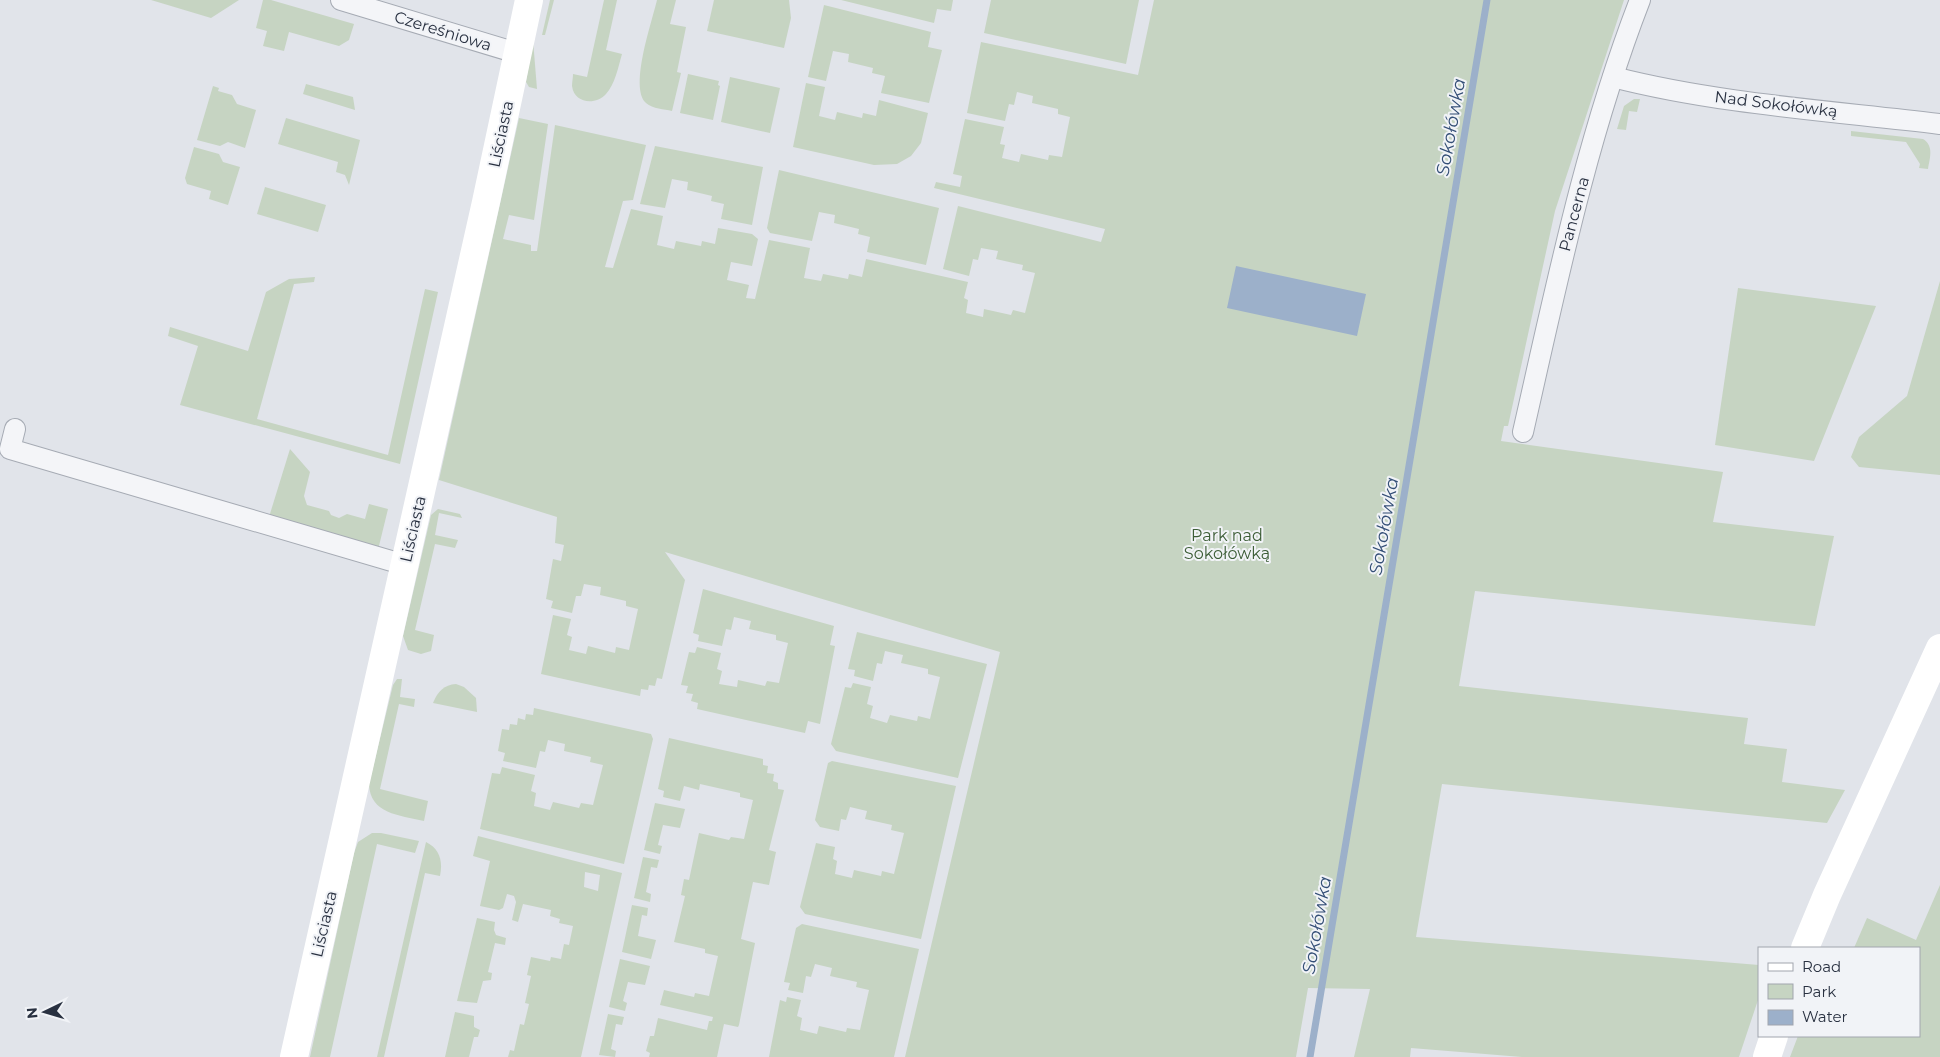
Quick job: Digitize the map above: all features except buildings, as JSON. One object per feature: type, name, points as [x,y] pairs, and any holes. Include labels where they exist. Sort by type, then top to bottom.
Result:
[{"type":"street","name":"Czereśniowa","points":[[340,0],[517,53]]},
{"type":"street","name":"Liściasta","points":[[294,1057],[502,130],[529,0]]},
{"type":"street","name":"Pancerna","points":[[1523,432],[1570,226],[1613,77],[1640,0]]},
{"type":"street","name":"Nad Sokołówką","points":[[1613,77],[1647,86],[1775,105],[1940,124]]},
{"type":"street","points":[[15,429],[10,449],[405,565]]},
{"type":"street","points":[[1805,947],[1832,883],[1940,648]]},
{"type":"street","points":[[1767,1057],[1774,1037]]},
{"type":"green space","points":[[151,0],[239,0],[211,18]]},
{"type":"green space","points":[[263,0],[271,0],[354,24],[349,40],[339,46],[289,32],[284,51],[263,46],[267,31],[256,28]]},
{"type":"green space","points":[[550,0],[554,0],[545,35],[542,35]]},
{"type":"green space","points":[[604,0],[617,0],[606,50],[622,54],[614,81],[606,94],[596,100],[586,101],[574,92],[572,86],[573,74],[587,77]]},
{"type":"green space","points":[[657,0],[676,0],[670,24],[686,27],[677,72],[681,73],[672,111],[649,105],[641,95],[640,83],[643,54]]},
{"type":"green space","points":[[714,0],[789,0],[791,18],[784,48],[707,31]]},
{"type":"green space","points":[[841,0],[953,0],[951,11],[937,9],[934,23]]},
{"type":"green space","points":[[991,0],[1139,0],[1126,64],[984,33]]},
{"type":"green space","name":"Park nad Sokołówką","points":[[1154,0],[1624,0],[1555,211],[1508,426],[1504,426],[1501,441],[1723,472],[1713,522],[1834,536],[1815,626],[1475,591],[1459,686],[1748,718],[1744,744],[1787,749],[1782,782],[1845,790],[1827,823],[1442,784],[1416,937],[1758,965],[1758,1000],[1739,1057],[1522,1057],[1411,1048],[1410,1057],[1354,1057],[1370,989],[1308,988],[1296,1057],[905,1057],[1000,652],[665,552],[685,580],[662,679],[657,678],[655,686],[649,685],[648,690],[641,689],[640,696],[541,674],[553,615],[571,619],[567,635],[572,637],[569,650],[586,654],[588,646],[615,653],[616,647],[629,650],[638,609],[626,606],[626,601],[600,595],[601,587],[584,584],[581,596],[576,596],[572,613],[551,608],[553,601],[546,599],[553,559],[561,561],[564,545],[555,543],[557,517],[439,480],[519,118],[548,124],[534,220],[509,215],[503,239],[531,245],[531,251],[537,251],[555,125],[646,145],[633,200],[623,201],[605,267],[613,268],[631,209],[663,216],[657,245],[674,249],[676,241],[701,246],[702,241],[715,244],[718,228],[752,234],[758,239],[752,266],[731,262],[727,280],[749,285],[746,298],[755,299],[769,240],[810,248],[804,278],[821,281],[823,274],[848,279],[849,274],[862,277],[866,259],[968,282],[964,298],[968,300],[966,313],[983,317],[984,309],[1011,315],[1013,310],[1025,313],[1035,273],[1022,270],[1023,265],[996,259],[998,251],[981,248],[978,260],[973,259],[969,276],[943,269],[958,206],[1101,242],[1105,229],[934,188],[936,182],[960,187],[962,176],[953,174],[965,119],[1004,127],[1000,144],[1005,145],[1002,158],[1019,162],[1021,154],[1048,160],[1049,155],[1062,157],[1070,117],[1058,114],[1058,109],[1032,103],[1033,96],[1017,92],[1014,105],[1009,104],[1005,121],[967,113],[981,42],[1138,75]]},
{"type":"green space","points":[[824,5],[931,32],[928,47],[942,50],[929,103],[881,93],[885,76],[872,73],[873,68],[848,62],[849,54],[833,51],[826,81],[808,77]]},
{"type":"green space","points":[[533,40],[537,89],[529,87],[526,82]]},
{"type":"green space","points":[[688,74],[719,81],[718,85],[720,86],[713,120],[680,113]]},
{"type":"green space","points":[[730,77],[780,88],[770,133],[721,122]]},
{"type":"green space","points":[[806,83],[825,87],[819,116],[835,120],[837,112],[862,118],[863,113],[876,116],[879,100],[928,113],[921,143],[911,156],[897,164],[874,165],[793,147]]},
{"type":"green space","points":[[306,84],[353,97],[355,110],[303,94]]},
{"type":"green space","points":[[213,86],[219,88],[218,91],[232,95],[237,104],[256,110],[245,148],[228,142],[220,146],[197,140]]},
{"type":"green space","points":[[1634,99],[1640,99],[1637,112],[1629,111],[1626,130],[1617,129],[1624,106]]},
{"type":"green space","points":[[286,118],[360,140],[349,185],[345,175],[336,172],[338,162],[278,144]]},
{"type":"green space","points":[[1851,131],[1923,139],[1930,148],[1928,169],[1919,168],[1920,164],[1906,142],[1851,136]]},
{"type":"green space","points":[[655,146],[763,167],[752,225],[721,219],[724,204],[711,201],[712,196],[687,190],[688,182],[672,179],[665,208],[640,204]]},
{"type":"green space","points":[[194,147],[219,154],[223,162],[240,167],[228,205],[209,199],[211,191],[187,184],[185,178]]},
{"type":"green space","points":[[779,170],[939,208],[926,265],[867,252],[870,237],[858,234],[859,229],[834,223],[835,215],[819,212],[812,241],[770,233],[767,228]]},
{"type":"green space","points":[[265,187],[326,205],[318,232],[257,214]]},
{"type":"green space","points":[[315,277],[314,282],[294,284],[257,419],[388,455],[425,289],[438,292],[400,464],[180,405],[198,346],[168,336],[170,327],[248,351],[266,292],[289,279]]},
{"type":"green space","points":[[1940,281],[1940,475],[1859,467],[1851,457],[1859,437],[1907,396]]},
{"type":"green space","points":[[1738,288],[1876,306],[1814,461],[1715,445]]},
{"type":"green space","points":[[290,449],[310,472],[304,496],[307,505],[329,511],[331,515],[339,518],[347,514],[365,519],[369,504],[388,509],[378,550],[269,517]]},
{"type":"green space","points":[[438,509],[460,514],[462,518],[439,513],[435,535],[458,540],[455,548],[435,544],[415,630],[434,635],[431,651],[421,654],[408,650],[403,636],[431,515]]},
{"type":"green space","points":[[703,589],[834,626],[830,645],[835,646],[820,724],[808,721],[805,733],[697,709],[698,703],[691,701],[693,694],[686,693],[688,686],[681,685],[689,652],[695,653],[697,647],[721,653],[717,669],[722,671],[719,684],[737,687],[738,680],[765,686],[767,681],[779,683],[788,643],[776,640],[776,635],[749,629],[751,621],[734,617],[731,630],[726,629],[722,646],[698,641],[699,635],[693,633]]},
{"type":"green space","points":[[857,632],[987,664],[958,778],[836,751],[831,744],[845,687],[851,688],[853,683],[871,687],[867,704],[873,706],[870,718],[887,723],[890,715],[917,721],[918,716],[930,719],[940,677],[928,674],[928,669],[901,663],[903,655],[885,651],[882,664],[877,663],[873,681],[854,676],[855,670],[848,669]]},
{"type":"green space","points":[[397,679],[402,679],[400,697],[415,699],[414,707],[399,704],[380,789],[428,801],[424,821],[396,815],[380,807],[374,802],[369,784],[393,685]]},
{"type":"green space","points":[[456,684],[464,687],[476,698],[477,712],[433,703],[442,689]]},
{"type":"green space","points":[[534,708],[651,734],[653,739],[624,864],[480,829],[492,773],[500,774],[502,767],[535,775],[531,791],[536,793],[534,806],[550,810],[553,802],[579,808],[581,803],[593,805],[603,765],[590,762],[591,757],[564,751],[565,744],[548,740],[545,752],[540,751],[536,768],[503,761],[505,753],[498,751],[502,729],[509,730],[510,724],[517,725],[518,718],[525,720],[526,714],[533,715]]},
{"type":"green space","points":[[669,738],[763,759],[763,765],[768,766],[767,773],[774,774],[773,781],[778,783],[778,789],[784,790],[769,850],[776,852],[769,885],[753,882],[741,939],[755,943],[739,1025],[738,1027],[724,1024],[717,1057],[649,1057],[650,1053],[646,1051],[650,1036],[654,1036],[658,1018],[707,1030],[709,1021],[712,1021],[713,1017],[660,1005],[664,990],[694,997],[695,993],[709,996],[718,956],[705,953],[705,949],[674,942],[685,896],[681,895],[684,879],[689,880],[699,833],[729,840],[731,837],[744,839],[753,800],[740,797],[740,793],[700,784],[699,790],[684,786],[680,801],[663,797],[664,791],[658,789]]},
{"type":"green space","points":[[832,761],[956,786],[921,939],[805,914],[800,907],[816,843],[835,847],[833,859],[837,861],[835,874],[852,878],[854,870],[881,876],[882,871],[894,874],[904,833],[891,830],[892,825],[865,819],[867,811],[850,807],[846,820],[841,819],[839,831],[820,827],[815,820],[828,763]]},
{"type":"green space","points":[[655,803],[685,809],[680,828],[663,825],[658,845],[662,846],[660,854],[644,850]]},
{"type":"green space","points":[[372,833],[381,833],[419,841],[415,853],[377,844],[330,1057],[310,1057],[354,853],[358,842]]},
{"type":"green space","points":[[478,836],[622,873],[581,1057],[508,1057],[510,1050],[514,1051],[520,1024],[524,1025],[529,1004],[525,1003],[531,976],[527,975],[531,957],[550,961],[551,957],[561,959],[564,944],[569,945],[573,926],[559,923],[560,919],[550,916],[551,910],[523,904],[518,922],[512,920],[516,902],[514,896],[507,894],[503,908],[499,910],[480,906],[490,861],[473,856]],"holes":[[[585,872],[600,875],[598,891],[584,887]]]},
{"type":"green space","points":[[426,842],[435,848],[441,860],[440,876],[425,873],[384,1057],[377,1057]]},
{"type":"green space","points":[[643,857],[659,860],[657,868],[651,867],[646,892],[651,894],[650,902],[634,898]]},
{"type":"green space","points":[[1940,885],[1940,1057],[1790,1057],[1798,1037],[1920,1037],[1920,947],[1854,947],[1867,918],[1916,940]]},
{"type":"green space","points":[[632,905],[648,908],[647,916],[642,915],[638,936],[656,940],[651,959],[622,952]]},
{"type":"green space","points":[[477,918],[495,922],[494,930],[496,935],[506,938],[505,945],[495,943],[488,972],[492,973],[491,980],[483,981],[477,1003],[457,1001]]},
{"type":"green space","points":[[802,924],[919,949],[894,1057],[769,1057],[780,1000],[786,1002],[787,997],[801,1000],[797,1016],[802,1018],[800,1030],[817,1034],[819,1026],[846,1032],[847,1028],[860,1030],[869,990],[856,987],[857,982],[830,976],[832,968],[815,964],[811,977],[806,976],[803,993],[788,990],[790,983],[784,982],[796,928]]},
{"type":"green space","points":[[620,959],[650,966],[645,985],[628,982],[623,1001],[627,1003],[625,1011],[609,1007]]},
{"type":"green space","points":[[455,1012],[474,1016],[474,1027],[480,1030],[478,1037],[474,1037],[469,1057],[445,1057]]},
{"type":"green space","points":[[608,1014],[624,1017],[622,1025],[616,1024],[611,1049],[616,1051],[615,1057],[599,1055]]},
{"type":"water","points":[[1236,266],[1366,294],[1357,336],[1227,308]]},
{"type":"waterway","name":"Sokołówka","points":[[1310,1057],[1487,0]]}]
